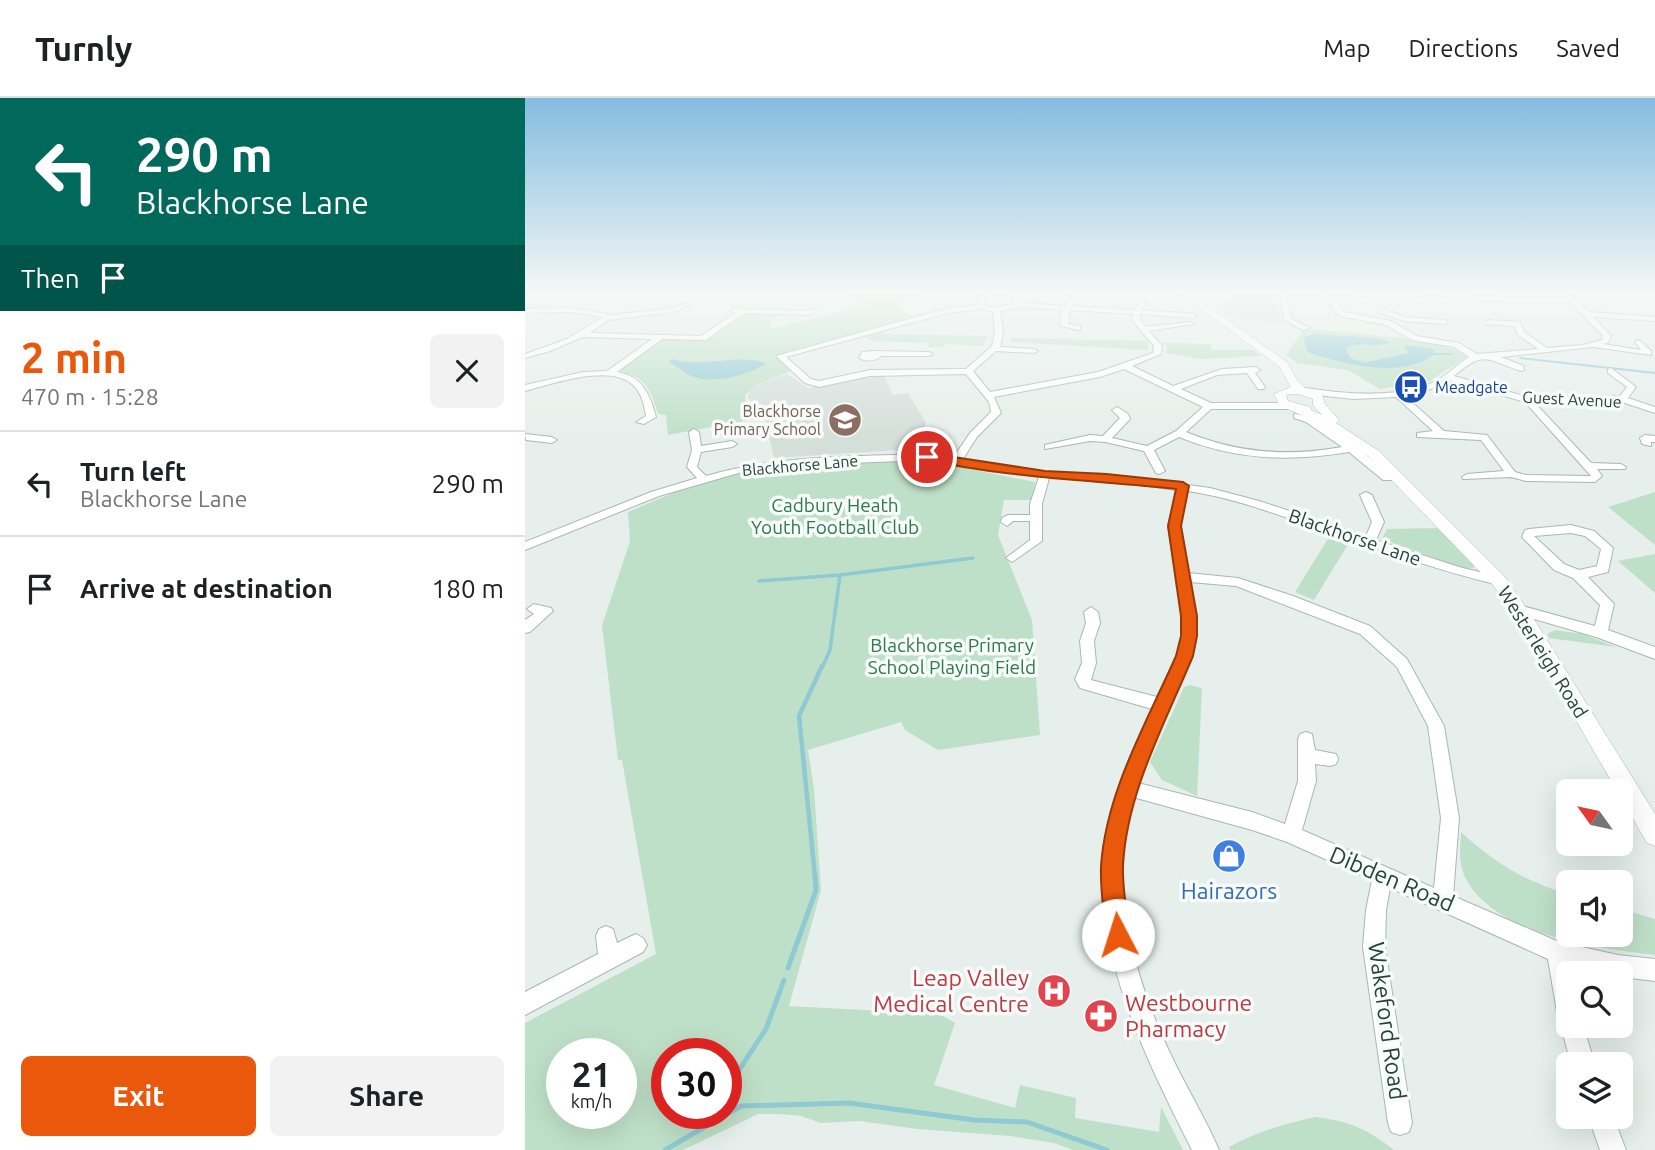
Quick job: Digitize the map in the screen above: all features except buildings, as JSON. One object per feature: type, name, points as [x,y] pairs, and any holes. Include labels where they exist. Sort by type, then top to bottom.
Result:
[{"type":"street","points":[[525,356],[570,341]]},
{"type":"street","points":[[608,374],[655,341]]},
{"type":"street","points":[[836,341],[780,356],[812,383],[870,373],[968,371],[995,349],[998,341]]},
{"type":"street","points":[[989,396],[1127,367],[1157,354],[1157,346],[1153,341]]},
{"type":"street","points":[[1251,341],[1266,351],[1303,391]]},
{"type":"street","points":[[1434,341],[1451,344],[1475,357]]},
{"type":"street","points":[[1533,341],[1544,349]]},
{"type":"street","points":[[1595,345],[1600,341]]},
{"type":"street","points":[[1288,404],[1289,390],[1354,395],[1397,393],[1436,385],[1464,362],[1488,354],[1595,345],[1649,353],[1639,342]]},
{"type":"street","points":[[995,349],[1021,353],[1034,351]]},
{"type":"street","points":[[878,354],[931,351],[918,371]]},
{"type":"street","points":[[1488,354],[1521,368]]},
{"type":"street","points":[[1127,367],[1209,406],[1288,404],[1313,408],[1354,395]]},
{"type":"street","points":[[1172,389],[1206,379],[1214,373],[1253,370],[1261,387]]},
{"type":"street","points":[[957,460],[968,441],[996,413],[996,407],[989,396],[968,371]]},
{"type":"street","points":[[1283,371],[1288,404],[1387,478]]},
{"type":"street","points":[[525,388],[575,377],[608,374],[635,379],[649,399],[651,417]]},
{"type":"street","points":[[1623,399],[1632,387],[1615,374],[1637,377]]},
{"type":"street","name":"Guest Avenue","points":[[1449,377],[1528,400],[1623,399],[1655,410]]},
{"type":"street","name":"Westerleigh Road","points":[[1303,391],[1318,397],[1320,404],[1344,433]]},
{"type":"street","points":[[1397,393],[1441,434]]},
{"type":"street","points":[[1467,477],[1511,474],[1525,478],[1595,479],[1597,476],[1528,400]]},
{"type":"street","name":"Westerleigh Road","points":[[1288,404],[1344,433],[1390,469],[1499,581],[1535,635],[1655,835]]},
{"type":"street","points":[[1049,447],[1071,448],[1090,438],[1148,449],[1179,433],[1209,406]]},
{"type":"street","points":[[1105,439],[1125,419],[1117,410]]},
{"type":"street","points":[[641,422],[651,417],[664,417]]},
{"type":"street","points":[[694,432],[697,450],[692,467],[702,478]]},
{"type":"street","points":[[1179,433],[1241,455],[1291,450],[1320,455],[1351,449]]},
{"type":"street","points":[[1632,434],[1649,440]]},
{"type":"street","points":[[1420,435],[1490,437],[1511,474]]},
{"type":"street","points":[[525,436],[552,440]]},
{"type":"street","points":[[697,450],[732,444]]},
{"type":"street","points":[[1148,449],[1160,471]]},
{"type":"street","name":"Blackhorse Lane","points":[[525,546],[655,494],[702,478],[741,469],[796,462],[927,457],[1045,475],[1106,477],[1183,486],[1255,503],[1475,576],[1499,581]]},
{"type":"street","points":[[1588,466],[1621,467]]},
{"type":"street","points":[[1012,558],[1042,542],[1036,517],[1045,475]]},
{"type":"street","points":[[1183,486],[1174,526],[1189,616],[1189,636],[1184,656],[1128,788],[1117,828],[1112,868],[1118,935],[1130,985],[1149,1038],[1206,1150]]},
{"type":"street","points":[[1365,495],[1378,522],[1370,542]]},
{"type":"street","points":[[1007,522],[1008,518],[1036,517]]},
{"type":"street","points":[[1578,575],[1604,569],[1607,548],[1603,543],[1588,531],[1573,527],[1529,533],[1528,537],[1559,567],[1578,575],[1607,604],[1600,633]]},
{"type":"street","points":[[1182,578],[1238,582],[1288,599],[1365,630],[1402,663],[1436,726],[1450,818],[1443,901]]},
{"type":"street","points":[[1519,610],[1600,633],[1655,653]]},
{"type":"street","points":[[525,628],[546,611]]},
{"type":"street","points":[[1091,612],[1093,623],[1087,642],[1089,663],[1083,679],[1084,684],[1162,705]]},
{"type":"street","points":[[1535,635],[1544,626],[1562,621]]},
{"type":"street","points":[[1291,835],[1307,781],[1307,747],[1330,759]]},
{"type":"street","name":"Dibden Road","points":[[1128,788],[1252,821],[1291,835],[1558,952],[1618,966],[1655,970]]},
{"type":"street","name":"Wakeford Road","points":[[1383,877],[1376,910],[1374,947],[1401,1123]]},
{"type":"street","points":[[606,936],[609,960]]},
{"type":"street","points":[[525,1004],[636,945]]},
{"type":"street","points":[[1558,952],[1560,961]]},
{"type":"street","points":[[1604,1129],[1613,1150]]},
{"type":"shaded area","name":"Blackhorse Primary School","points":[[787,374],[808,388],[876,374],[885,376],[892,395],[908,393],[926,423],[915,449],[774,458],[765,416],[747,397],[759,384]]},
{"type":"green space","points":[[657,341],[826,341],[775,355],[791,371],[758,384],[745,395],[745,399],[760,418],[668,435],[666,415],[658,414],[647,387],[639,379],[619,369]]},
{"type":"green space","points":[[874,341],[985,341],[983,346],[946,344],[943,347],[927,347],[929,343]]},
{"type":"green space","points":[[1147,341],[1149,350],[1011,342]]},
{"type":"green space","points":[[1296,341],[1421,341],[1456,350],[1466,357],[1430,381],[1380,389],[1348,370],[1297,363],[1286,355]]},
{"type":"green space","points":[[1160,343],[1211,344],[1211,350],[1253,350],[1262,356],[1200,359],[1166,353],[1167,346]]},
{"type":"green space","points":[[924,460],[1035,482],[1032,500],[1004,500],[998,535],[1032,620],[1040,735],[938,750],[905,730],[901,722],[808,750],[814,789],[821,890],[789,1006],[939,1014],[955,1023],[934,1085],[1015,1108],[1020,1085],[1076,1098],[1075,1118],[1159,1132],[1161,1107],[1183,1150],[1073,1150],[1054,1143],[1010,1136],[918,1129],[859,1121],[821,1123],[801,1116],[780,1114],[758,1114],[742,1122],[742,1038],[651,1038],[651,1129],[727,1129],[683,1150],[525,1150],[525,1023],[656,954],[622,760],[618,760],[602,625],[630,541],[628,512],[709,480],[735,473],[788,465]]},
{"type":"green space","points":[[1655,492],[1655,545],[1608,507]]},
{"type":"green space","points":[[1440,528],[1475,565],[1473,568],[1465,569],[1382,539],[1387,529]]},
{"type":"green space","points":[[1331,534],[1350,541],[1314,600],[1295,592]]},
{"type":"green space","points":[[1655,554],[1655,593],[1618,561]]},
{"type":"green space","points":[[1555,630],[1583,634],[1616,647],[1549,638],[1547,634]]},
{"type":"green space","points":[[1190,685],[1202,688],[1197,796],[1162,780],[1150,762],[1184,687]]},
{"type":"green space","points":[[1461,832],[1511,870],[1556,890],[1556,938],[1500,914],[1481,898],[1463,873]]},
{"type":"green space","points":[[1633,913],[1655,919],[1655,955],[1600,947],[1633,947]]},
{"type":"green space","points":[[1315,1117],[1357,1127],[1394,1150],[1230,1150],[1229,1147],[1260,1133]]},
{"type":"water","points":[[1305,341],[1387,341],[1390,342],[1346,348],[1350,358],[1364,363],[1408,353],[1404,345],[1434,349],[1435,354],[1421,362],[1389,368],[1355,365],[1307,352]]},
{"type":"water","points":[[672,359],[684,362],[746,360],[766,364],[740,375],[699,379],[668,362]]},
{"type":"waterway","points":[[1435,354],[1451,354]]},
{"type":"waterway","points":[[1520,358],[1655,373]]},
{"type":"waterway","points":[[840,575],[973,558]]},
{"type":"waterway","points":[[759,581],[840,575]]},
{"type":"waterway","points":[[822,668],[830,650],[840,575]]},
{"type":"waterway","points":[[815,877],[799,716],[822,666]]},
{"type":"waterway","points":[[788,968],[816,890],[815,875]]},
{"type":"waterway","points":[[742,1066],[766,1029],[784,980]]},
{"type":"waterway","points":[[665,1150],[741,1106],[849,1103],[974,1120],[1027,1122],[1107,1150]]},
{"type":"place","name":"Meadgate","points":[[1411,387]]},
{"type":"place","name":"Blackhorse Primary School","points":[[845,420]]},
{"type":"place","name":"Hairazors","points":[[1229,856]]},
{"type":"place","name":"Leap Valley Medical Centre","points":[[1054,991]]},
{"type":"place","name":"Westbourne Pharmacy","points":[[1101,1016]]},
{"type":"route","points":[[927,457],[1045,475],[1106,477],[1183,486],[1174,526],[1189,616],[1189,636],[1184,656],[1128,788],[1117,828],[1112,868],[1118,935]]},
{"type":"park label","name":"Cadbury Heath Youth Football Club","points":[[835,516]]},
{"type":"park label","name":"Blackhorse Primary School Playing Field","points":[[952,656]]}]
